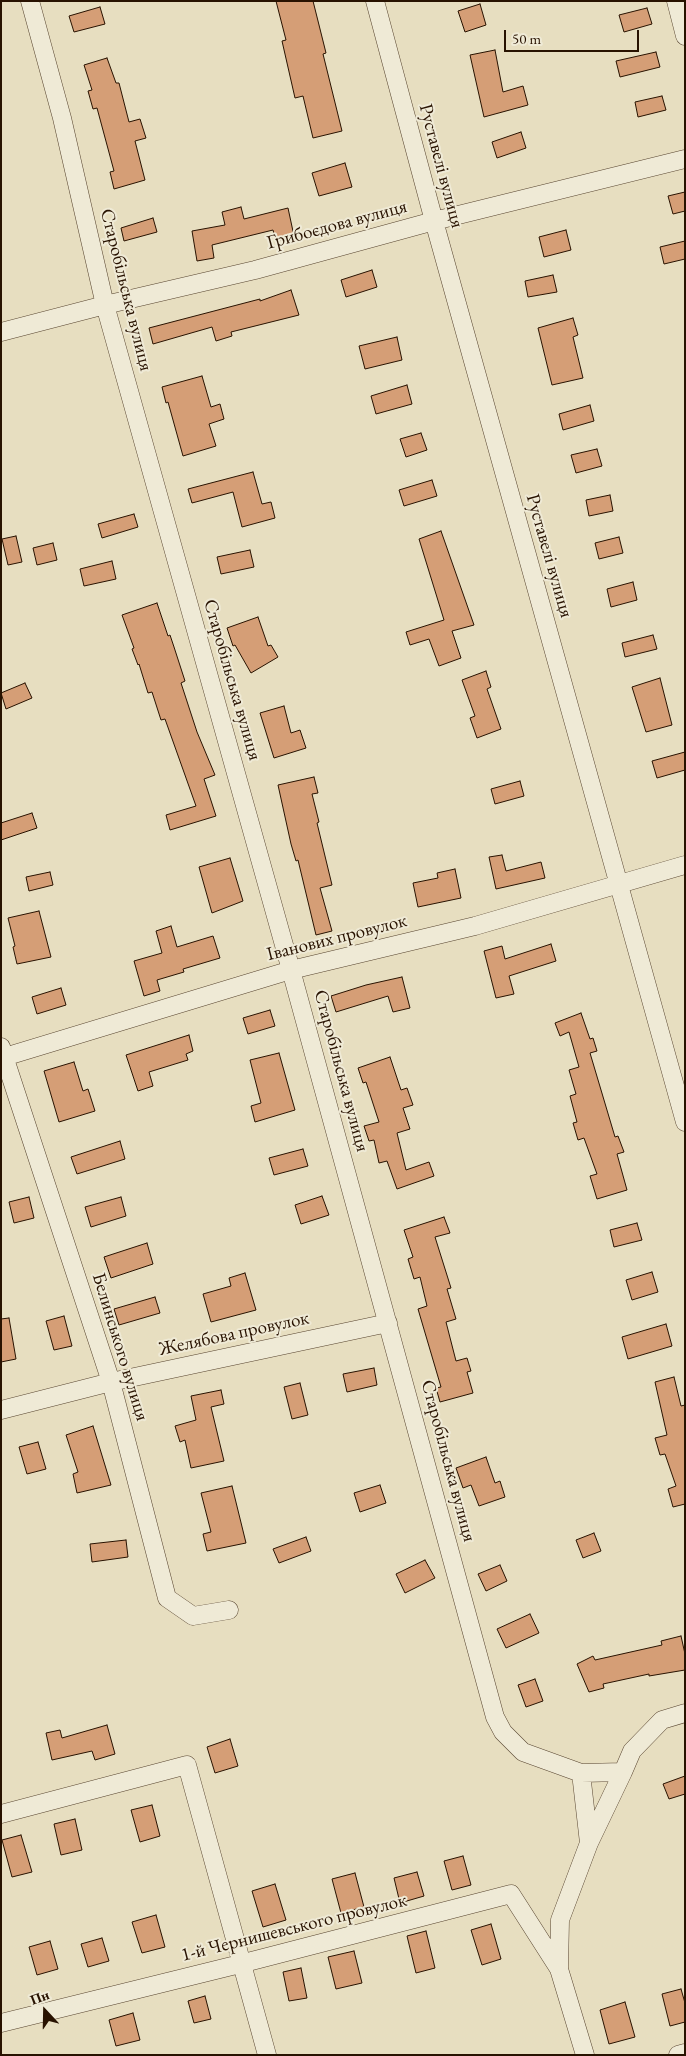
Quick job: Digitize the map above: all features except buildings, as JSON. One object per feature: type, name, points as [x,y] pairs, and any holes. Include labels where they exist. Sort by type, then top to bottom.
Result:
[{"type":"street","name":"Старобільська вулиця","points":[[30,1],[62,118],[105,305],[291,970],[495,1716],[503,1732],[523,1752],[581,1773],[623,1772]]},
{"type":"street","name":"Руставелі вулиця","points":[[376,1],[434,221],[685,1122]]},
{"type":"street","points":[[676,1],[685,36]]},
{"type":"street","name":"Грибоєдова вулиця","points":[[1,332],[105,305],[255,270],[434,221],[685,159]]},
{"type":"street","name":"Іванових провулок","points":[[2,1054],[291,970],[475,926],[619,886],[685,865]]},
{"type":"street","name":"Белинського вулиця","points":[[2,1054],[111,1382],[167,1598],[193,1616],[229,1610]]},
{"type":"street","name":"Желябова провулок","points":[[1,1410],[111,1382],[388,1323]]},
{"type":"street","points":[[585,2055],[559,1969],[560,1920],[589,1843],[632,1751],[662,1720],[685,1712]]},
{"type":"street","points":[[1,1814],[187,1765],[240,1964],[267,2055]]},
{"type":"street","points":[[581,1773],[589,1843]]},
{"type":"street","name":"1-й Чернишевського провулок","points":[[1,2023],[511,1894],[559,1969]]},
{"type":"street","points":[[678,2055],[685,2053]]}]
